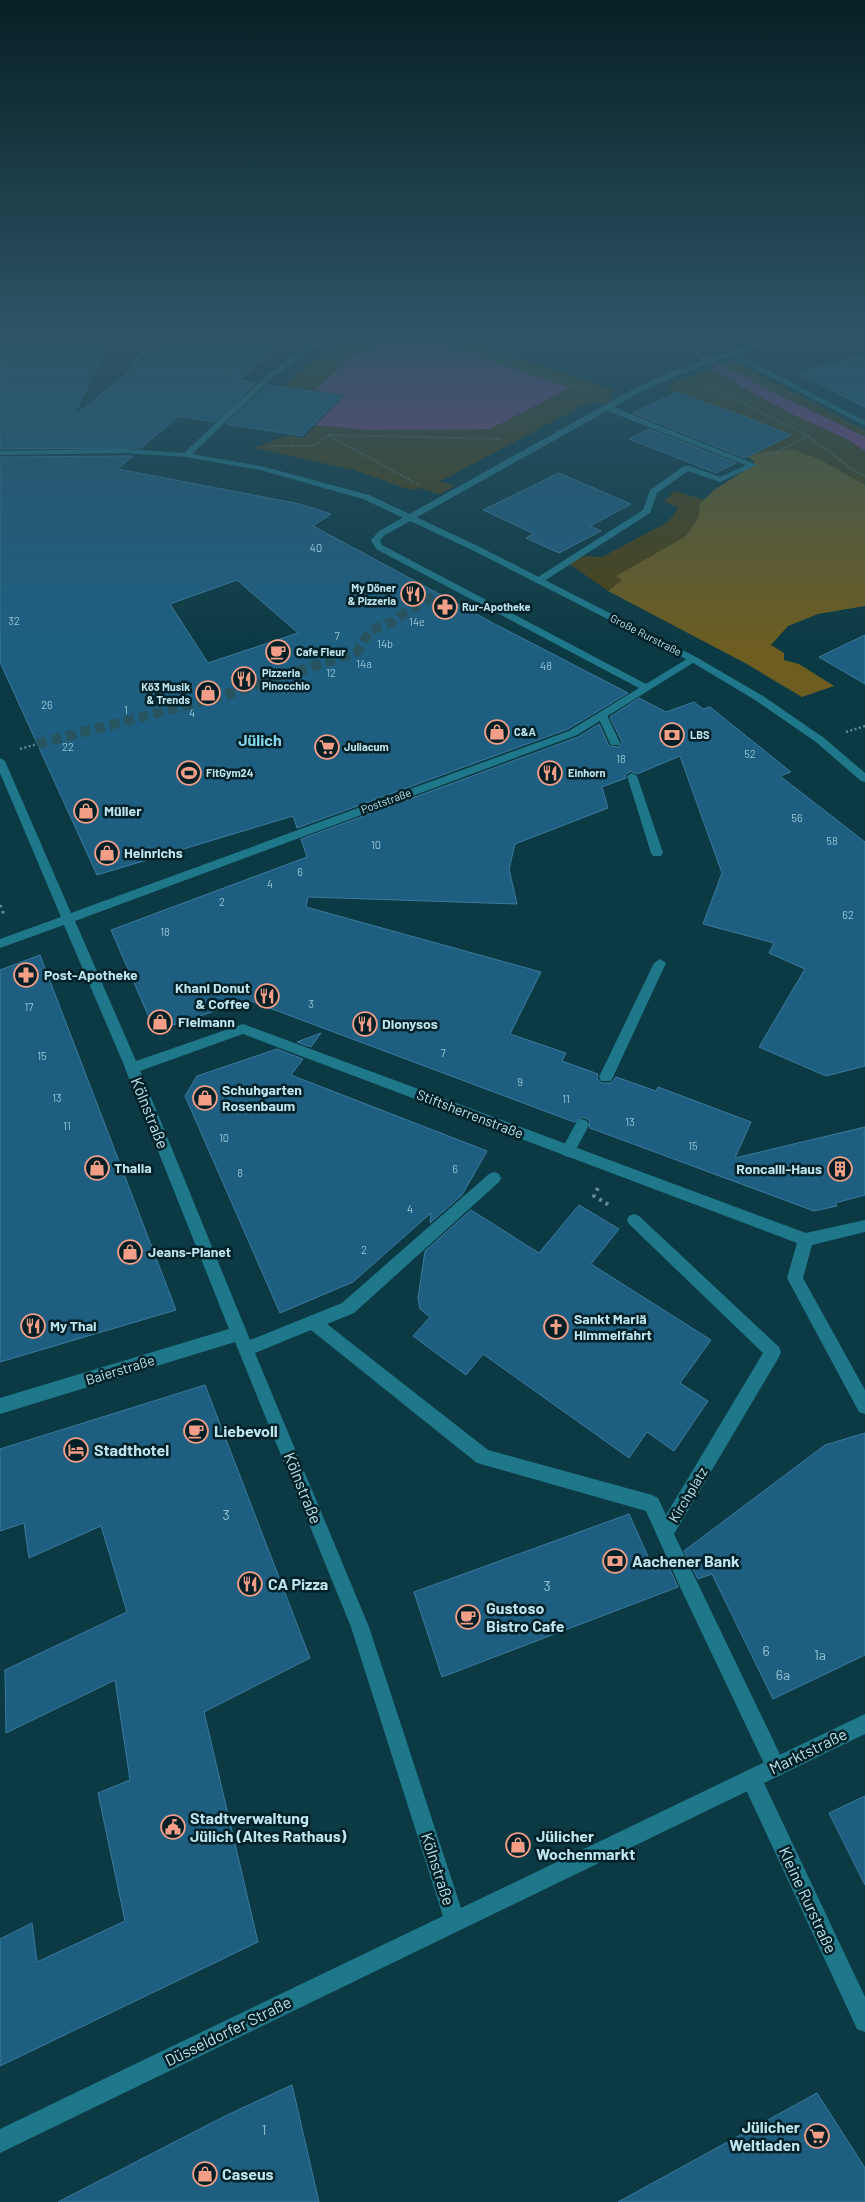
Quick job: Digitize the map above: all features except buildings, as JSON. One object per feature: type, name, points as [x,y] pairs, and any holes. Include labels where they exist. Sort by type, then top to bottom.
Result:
[{"type":"street","points":[[186,455],[200,442]]},
{"type":"street","points":[[547,442],[411,517],[375,540],[379,547],[647,688]]},
{"type":"street","points":[[694,442],[753,465]]},
{"type":"street","name":"Große Rurstraße","points":[[0,453],[108,451],[186,455],[232,462],[317,482],[366,497],[411,517],[692,659],[759,698],[820,740],[865,779]]},
{"type":"street","points":[[538,581],[647,511],[653,492],[687,468],[720,480],[753,465]]},
{"type":"street","name":"Poststraße","points":[[0,944],[573,733],[692,659]]},
{"type":"street","points":[[602,715],[615,742]]},
{"type":"street","name":"Kölnstraße","points":[[0,761],[132,1068],[360,1627],[455,1921],[751,1779]]},
{"type":"street","points":[[632,776],[657,853]]},
{"type":"street","points":[[606,1077],[660,963]]},
{"type":"street","name":"Stiftsherrenstraße","points":[[132,1068],[243,1029],[806,1240]]},
{"type":"street","points":[[568,1151],[582,1125]]},
{"type":"street","points":[[243,1341],[314,1322],[348,1308],[494,1178]]},
{"type":"street","name":"Kirchplatz","points":[[634,1220],[773,1352],[665,1534]]},
{"type":"street","points":[[865,1226],[806,1240],[795,1278],[865,1406]]},
{"type":"street","name":"Kirchplatz","points":[[314,1322],[483,1457],[652,1504],[665,1534]]},
{"type":"street","name":"Baierstraße","points":[[0,1406],[243,1341]]},
{"type":"street","points":[[665,1534],[776,1767]]},
{"type":"street","name":"Marktstraße","points":[[751,1779],[865,1724]]},
{"type":"street","name":"Kleine Rurstraße","points":[[751,1779],[865,2021]]},
{"type":"street","name":"Düsseldorfer Straße","points":[[0,2141],[455,1921]]},
{"type":"path","points":[[279,446],[314,446],[320,442]]},
{"type":"path","points":[[340,442],[424,488],[412,495],[433,505]]},
{"type":"path","points":[[753,465],[798,442]]},
{"type":"path","points":[[817,442],[855,471],[865,476]]},
{"type":"path","points":[[0,905],[4,915]]},
{"type":"path","points":[[608,1166],[594,1196],[634,1220]]},
{"type":"shaded area","points":[[270,442],[514,442],[439,482],[456,485],[440,494],[419,488],[410,490],[354,470],[254,448]]},
{"type":"shaded area","points":[[777,442],[865,442],[865,504],[753,465],[754,461],[747,456]]},
{"type":"shaded area","points":[[851,442],[865,442],[865,451]]},
{"type":"shaded area","points":[[794,450],[819,459],[865,485],[865,606],[818,614],[788,626],[771,645],[784,653],[784,660],[799,664],[834,686],[802,697],[745,663],[608,591],[622,580],[616,576],[686,536],[698,518],[700,504],[714,490],[753,465],[754,461],[747,456],[771,451]]},
{"type":"shaded area","points":[[674,491],[705,500],[700,504],[698,518],[686,536],[617,576],[622,580],[608,591],[568,563],[578,556],[602,557],[668,522],[679,507],[664,502]]},
{"type":"tunnel","points":[[37,744],[219,697],[357,652],[370,631],[392,622],[407,611],[438,594]]},
{"type":"place","name":"My Döner & Pizzeria","points":[[413,594]]},
{"type":"place","name":"Rur-Apotheke","points":[[445,607]]},
{"type":"place","name":"Cafe Fleur","points":[[278,652]]},
{"type":"place","name":"Pizzeria Pinocchio","points":[[244,679]]},
{"type":"place","name":"Kö3 Musik & Trends","points":[[208,693]]},
{"type":"place","name":"C&A","points":[[497,732]]},
{"type":"place","name":"LBS","points":[[672,735]]},
{"type":"place","name":"Juliacum","points":[[327,747]]},
{"type":"place","name":"FitGym24","points":[[189,773]]},
{"type":"place","name":"Einhorn","points":[[550,773]]},
{"type":"place","name":"Müller","points":[[86,811]]},
{"type":"place","name":"Heinrichs","points":[[107,853]]},
{"type":"place","name":"Post-Apotheke","points":[[26,975]]},
{"type":"place","name":"Khani Donut & Coffee","points":[[267,996]]},
{"type":"place","name":"Fielmann","points":[[160,1022]]},
{"type":"place","name":"Dionysos","points":[[365,1024]]},
{"type":"place","name":"Schuhgarten Rosenbaum","points":[[205,1098]]},
{"type":"place","name":"Thalia","points":[[97,1168]]},
{"type":"place","name":"Roncalli-Haus","points":[[840,1169]]},
{"type":"place","name":"Jeans-Planet","points":[[130,1252]]},
{"type":"place","name":"My Thai","points":[[33,1326]]},
{"type":"place","name":"Sankt Mariä Himmelfahrt","points":[[556,1327]]},
{"type":"place","name":"Liebevoll","points":[[196,1431]]},
{"type":"place","name":"Stadthotel","points":[[76,1450]]},
{"type":"place","name":"Aachener Bank","points":[[615,1561]]},
{"type":"place","name":"CA Pizza","points":[[250,1584]]},
{"type":"place","name":"Gustoso Bistro Cafe","points":[[468,1617]]},
{"type":"place","name":"Stadtverwaltung Jülich (Altes Rathaus)","points":[[173,1827]]},
{"type":"place","name":"Jülicher Wochenmarkt","points":[[518,1845]]},
{"type":"place","name":"Jülicher Weltladen","points":[[817,2136]]},
{"type":"place","name":"Caseus","points":[[205,2174]]},
{"type":"district","name":"Jülich","points":[[260,740]]}]
